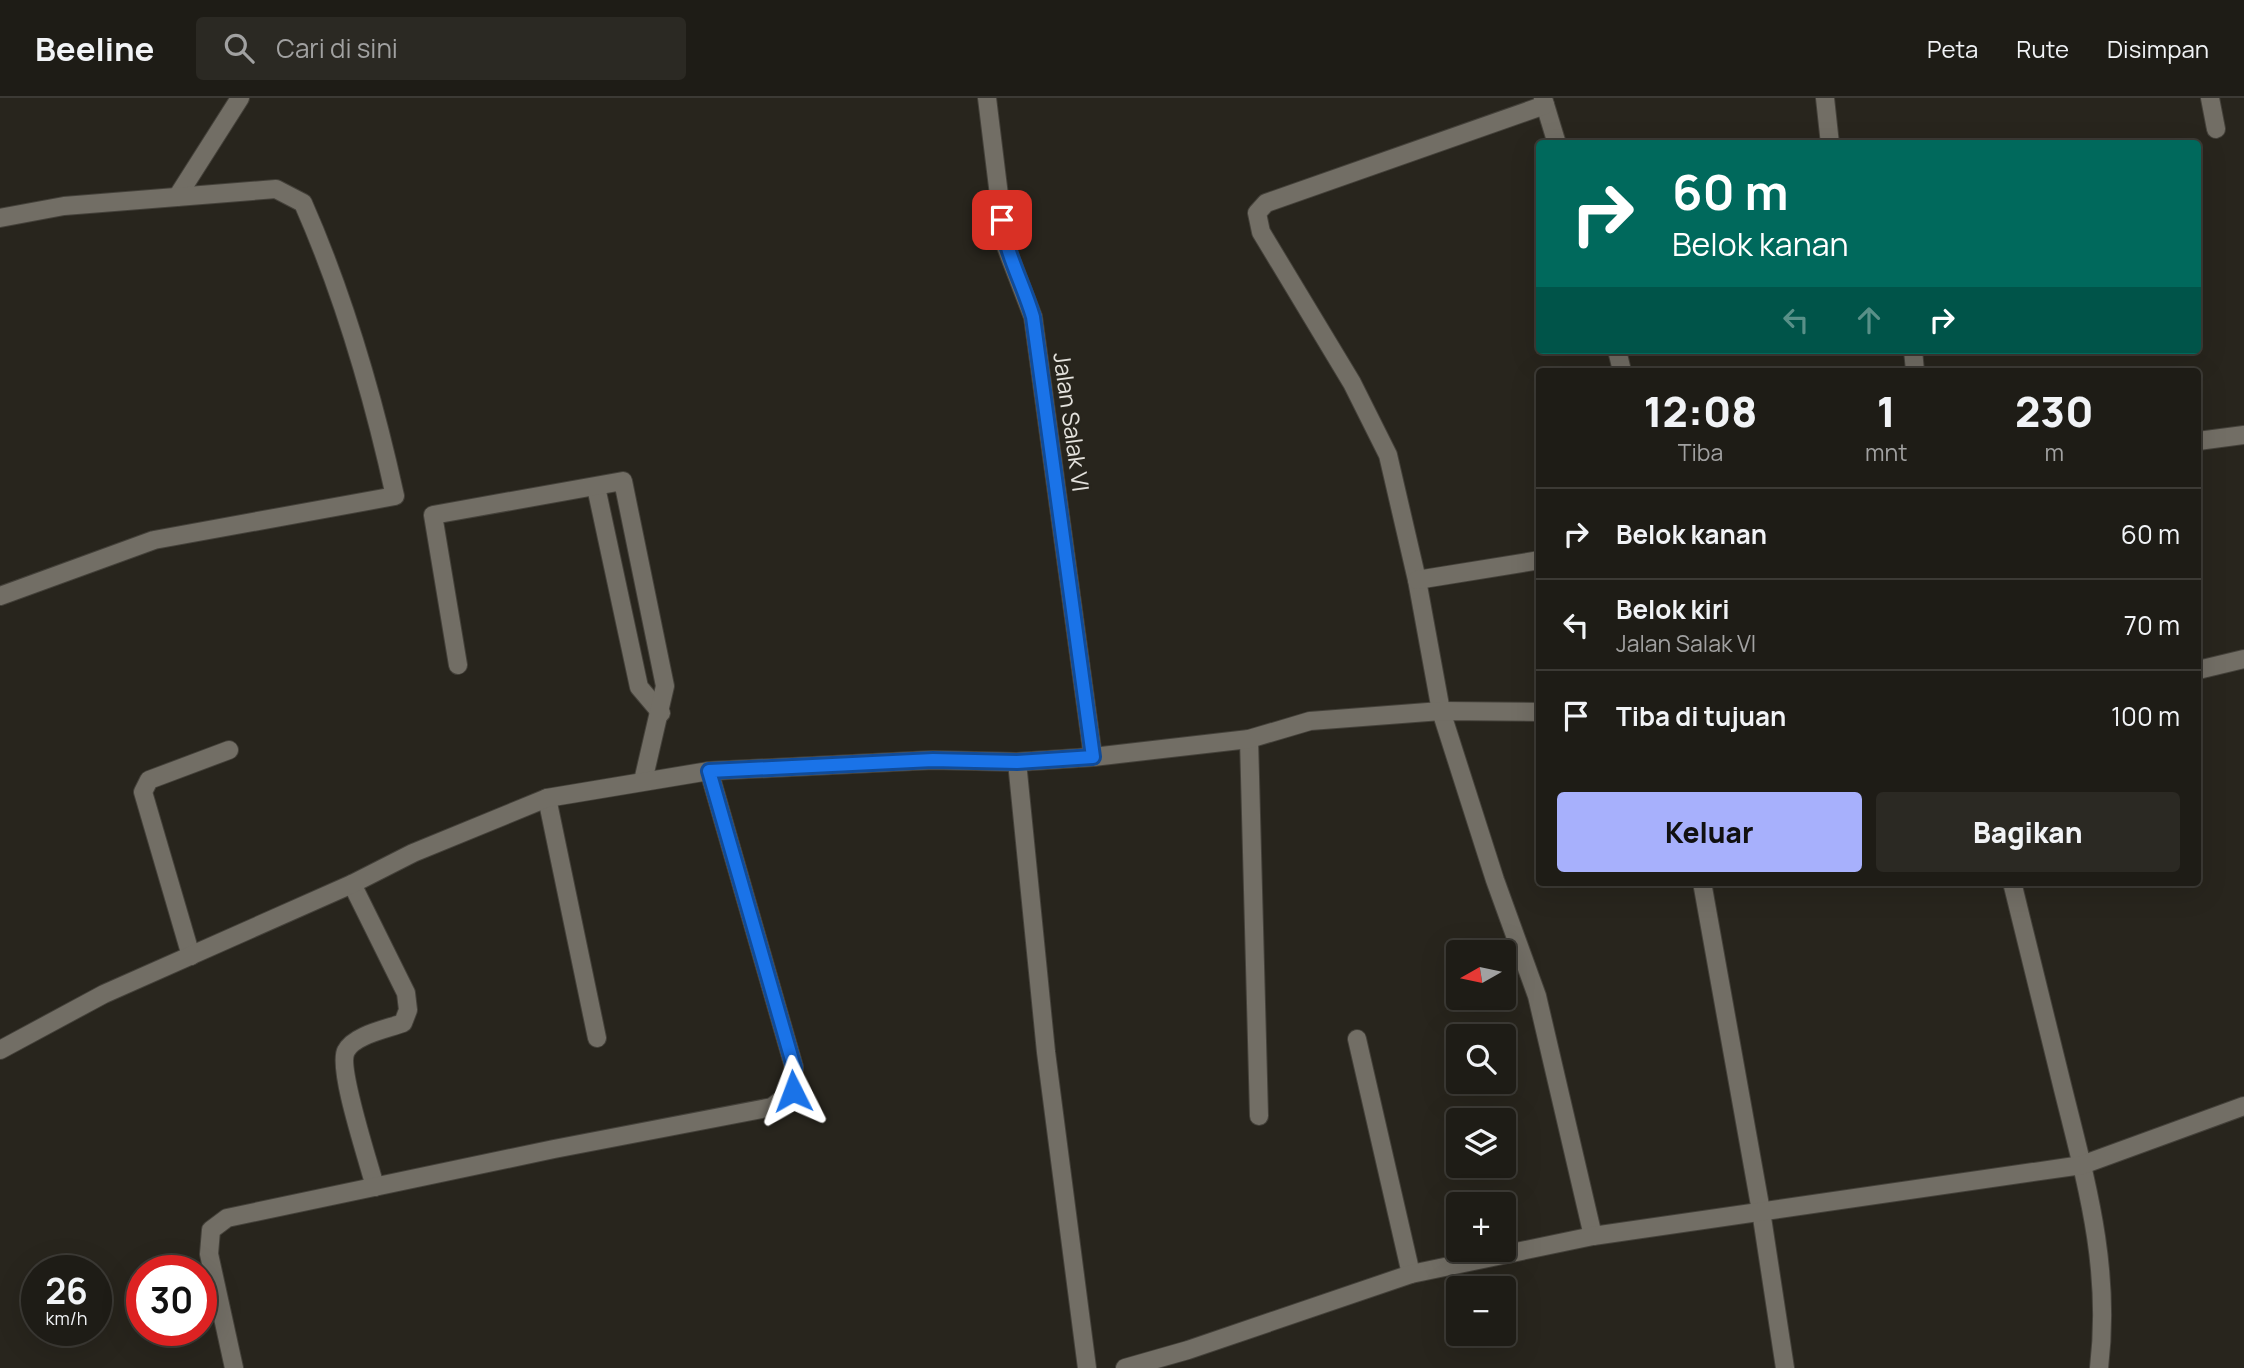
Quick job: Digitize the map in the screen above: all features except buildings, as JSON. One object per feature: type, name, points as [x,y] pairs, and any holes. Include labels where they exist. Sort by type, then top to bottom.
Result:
[{"type":"street","points":[[177,197],[240,98]]},
{"type":"street","name":"Jalan Salak VI","points":[[987,98],[1004,244],[1033,317],[1093,757]]},
{"type":"street","points":[[1825,98],[1830,140]]},
{"type":"street","points":[[2210,98],[2216,129]]},
{"type":"street","points":[[1556,140],[1544,102],[1266,203],[1256,214],[1261,232],[1352,383],[1388,455],[1441,711],[1487,856],[1537,996],[1593,1236]]},
{"type":"street","points":[[0,218],[64,206],[276,189],[303,202],[317,235],[375,408],[395,496],[154,541],[0,596]]},
{"type":"street","points":[[2201,441],[2244,435]]},
{"type":"street","points":[[457,665],[433,515],[623,481],[665,686],[661,713],[643,781]]},
{"type":"street","points":[[596,487],[639,687],[661,713]]},
{"type":"street","points":[[1416,580],[1536,561]]},
{"type":"street","points":[[2201,669],[2244,659]]},
{"type":"street","points":[[0,1051],[104,994],[352,884],[413,853],[547,798],[709,771],[933,760],[1017,762],[1093,757],[1249,739],[1310,721],[1441,711],[1536,712]]},
{"type":"street","points":[[1249,739],[1259,1116]]},
{"type":"street","points":[[191,956],[143,792],[144,785],[149,780],[229,750]]},
{"type":"street","points":[[1017,762],[1046,1052],[1087,1368]]},
{"type":"street","points":[[234,1368],[209,1254],[211,1230],[227,1218],[772,1107],[793,1091],[794,1067],[709,771]]},
{"type":"street","points":[[547,798],[597,1038]]},
{"type":"street","points":[[352,884],[406,993],[408,1010],[403,1023],[355,1041],[345,1052],[344,1072],[375,1186]]},
{"type":"street","points":[[1703,886],[1761,1211],[1785,1368]]},
{"type":"street","points":[[2013,886],[2082,1165],[2101,1258],[2102,1337],[2099,1368]]},
{"type":"street","points":[[1357,1039],[1411,1274]]},
{"type":"street","points":[[1125,1368],[1188,1350],[1411,1274],[1593,1236],[2082,1165],[2244,1106]]},
{"type":"route","points":[[793,1091],[794,1067],[709,771],[933,760],[1017,762],[1093,757],[1033,317],[1026,293],[1004,244],[1002,220]]}]
